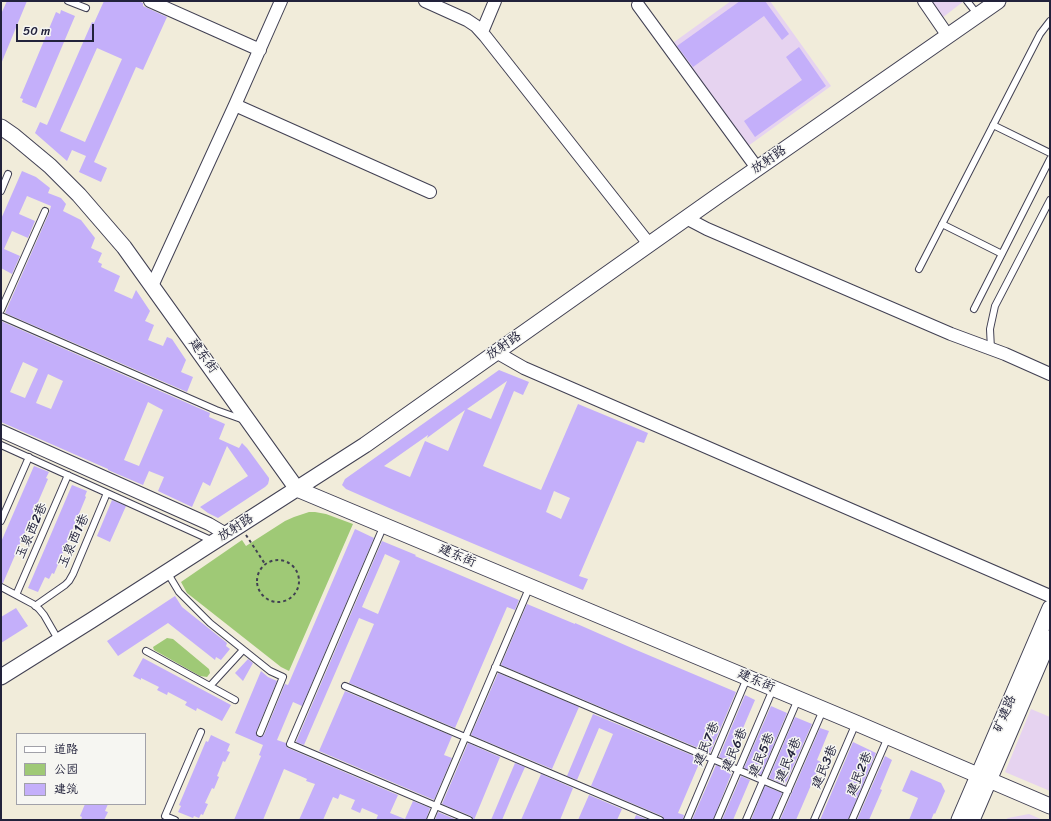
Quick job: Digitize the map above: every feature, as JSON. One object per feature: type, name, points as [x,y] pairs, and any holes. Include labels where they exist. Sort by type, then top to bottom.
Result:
[{"type":"street","points":[[150,1],[260,50]]},
{"type":"street","points":[[152,286],[281,1]]},
{"type":"street","points":[[425,1],[467,20],[482,32],[649,244]]},
{"type":"street","points":[[482,32],[495,1]]},
{"type":"street","points":[[924,1],[948,36]]},
{"type":"street","name":"放射路","points":[[1,676],[59,641],[365,445],[757,168],[998,1]]},
{"type":"street","points":[[638,5],[757,168]]},
{"type":"street","points":[[235,105],[430,192]]},
{"type":"street","name":"建东街","points":[[1,127],[50,166],[79,195],[124,247],[297,489],[888,736],[1050,806]]},
{"type":"street","points":[[686,218],[707,229],[951,334],[1050,374]]},
{"type":"street","points":[[496,352],[524,368],[1050,596]]},
{"type":"street","points":[[1,431],[209,524],[220,538]]},
{"type":"street","name":"矿建路","points":[[972,820],[984,778],[1050,608]]},
{"type":"street","name":"矿建路","points":[[959,820],[984,778],[1049,644]]},
{"type":"lane","points":[[68,1],[86,8]]},
{"type":"lane","points":[[967,1],[978,15]]},
{"type":"lane","points":[[919,269],[1040,34],[1050,21]]},
{"type":"lane","points":[[993,125],[1050,152]]},
{"type":"lane","points":[[974,309],[1050,159]]},
{"type":"lane","points":[[1,191],[8,174]]},
{"type":"lane","points":[[991,349],[990,329],[995,306],[1050,200]]},
{"type":"lane","points":[[1,310],[45,211]]},
{"type":"lane","points":[[942,224],[1002,254]]},
{"type":"lane","points":[[1,316],[216,410],[250,422]]},
{"type":"lane","points":[[1,445],[107,494],[220,538]]},
{"type":"lane","points":[[1,521],[29,458]]},
{"type":"lane","name":"玉泉西2巷","points":[[16,595],[68,475]]},
{"type":"lane","name":"玉泉西1巷","points":[[35,606],[69,581],[107,494]]},
{"type":"lane","points":[[384,525],[290,744],[469,820]]},
{"type":"lane","points":[[167,572],[179,592],[210,623],[270,671],[284,677],[260,733]]},
{"type":"lane","points":[[430,820],[530,586]]},
{"type":"lane","points":[[1,587],[35,606],[44,615],[59,641]]},
{"type":"lane","points":[[210,686],[243,650]]},
{"type":"lane","points":[[146,651],[234,700]]},
{"type":"lane","points":[[495,668],[788,791]]},
{"type":"lane","name":"建民7巷","points":[[687,820],[748,678]]},
{"type":"lane","points":[[345,686],[660,820]]},
{"type":"lane","name":"建民6巷","points":[[717,820],[773,688]]},
{"type":"lane","name":"建民5巷","points":[[746,820],[798,699]]},
{"type":"lane","name":"建民4巷","points":[[775,820],[823,709]]},
{"type":"lane","name":"建民3巷","points":[[814,820],[856,723]]},
{"type":"lane","points":[[175,820],[165,816],[201,732]]},
{"type":"lane","name":"建民2巷","points":[[852,820],[888,736]]},
{"type":"path","points":[[239,526],[265,564]]},
{"type":"path","points":[[282,560],[288,562],[296,570],[299,582],[290,598],[273,601],[262,594],[258,584],[258,579],[265,564],[270,561],[282,560]]},
{"type":"shaded area","points":[[731,1],[770,1],[831,86],[744,149],[670,45]]},
{"type":"shaded area","points":[[930,1],[964,1],[942,18]]},
{"type":"shaded area","points":[[1031,709],[1050,717],[1050,791],[1005,772]]},
{"type":"shaded area","points":[[1029,814],[1043,820],[1005,820],[1008,818]]},
{"type":"green space","points":[[309,512],[326,514],[353,524],[289,671],[281,667],[187,593],[181,582],[242,540],[246,546],[285,521]]},
{"type":"green space","points":[[167,638],[173,639],[209,669],[210,673],[207,677],[200,676],[154,650],[153,647]]},
{"type":"building","points":[[7,1],[27,1],[1,64],[1,14]]},
{"type":"building","points":[[104,1],[138,1],[143,3],[143,6],[167,17],[143,70],[136,67],[94,162],[107,168],[101,182],[79,172],[86,156],[72,150],[67,161],[35,133],[40,122],[47,125],[92,22],[94,23]],"holes":[[[97,48],[122,59],[85,142],[60,131]]]},
{"type":"building","points":[[740,1],[765,1],[789,34],[782,40],[764,16],[693,67],[677,46]]},
{"type":"building","points":[[61,10],[75,16],[36,108],[22,102],[23,99],[20,98],[56,12],[60,14]]},
{"type":"building","points":[[799,47],[826,86],[755,137],[744,121],[802,80],[786,57]]},
{"type":"building","points":[[22,171],[36,177],[50,188],[48,193],[61,198],[66,204],[63,211],[81,220],[95,238],[91,248],[102,253],[98,262],[102,264],[101,267],[120,276],[114,291],[132,299],[136,290],[150,311],[145,321],[154,325],[148,340],[163,346],[167,337],[172,339],[186,360],[181,372],[193,377],[187,392],[5,313],[51,206],[27,196],[19,214],[35,221],[28,238],[12,231],[4,249],[20,256],[12,274],[1,268],[1,219]]},
{"type":"building","points":[[1,321],[210,413],[209,417],[225,424],[219,439],[239,448],[242,443],[269,480],[265,487],[218,518],[200,507],[248,476],[227,446],[210,486],[203,482],[192,507],[158,491],[164,477],[149,471],[143,485],[1,422]],"holes":[[[23,362],[38,369],[25,398],[10,392]],[[48,374],[63,381],[51,409],[36,403]],[[148,402],[163,410],[139,466],[124,460]]]},
{"type":"building","points":[[499,370],[529,382],[523,395],[514,391],[483,466],[541,490],[578,404],[648,433],[644,443],[637,441],[579,576],[588,579],[583,590],[346,489],[342,485],[345,479]],"holes":[[[507,381],[491,419],[467,409]],[[465,410],[448,451],[425,441],[410,477],[384,466],[428,435],[427,438]],[[554,491],[570,498],[561,519],[546,512]]]},
{"type":"building","points":[[34,466],[49,472],[46,478],[48,479],[3,583],[1,583],[1,542]]},
{"type":"building","points":[[72,485],[87,491],[86,497],[54,574],[52,573],[49,579],[45,577],[38,592],[28,588]]},
{"type":"building","points":[[112,500],[126,506],[110,542],[97,536]]},
{"type":"building","points":[[355,529],[374,538],[302,706],[293,702],[277,740],[286,743],[288,748],[398,795],[390,813],[405,819],[413,801],[430,808],[426,820],[376,820],[378,815],[362,808],[360,813],[351,809],[355,800],[340,794],[338,799],[333,797],[323,820],[299,820],[315,784],[306,781],[307,779],[284,769],[263,820],[234,820],[261,756],[259,755],[263,745],[235,733],[261,671],[268,677],[277,681],[256,732],[258,737],[264,735],[285,684],[288,685]]},
{"type":"building","points":[[382,541],[519,600],[515,610],[507,607],[455,728],[349,683],[374,624],[359,618],[304,745],[296,742]],"holes":[[[385,554],[400,561],[378,614],[362,607]]]},
{"type":"building","points":[[175,596],[182,607],[227,643],[226,646],[230,649],[221,660],[216,657],[215,660],[168,623],[118,656],[107,641]]},
{"type":"building","points":[[527,604],[736,692],[710,753],[501,665]]},
{"type":"building","points":[[16,608],[28,626],[1,643],[1,617]]},
{"type":"building","points":[[143,658],[231,705],[222,721],[197,708],[196,711],[185,705],[187,702],[168,692],[167,695],[157,690],[159,687],[141,678],[141,680],[133,676]]},
{"type":"building","points":[[248,659],[253,663],[243,681],[235,673]]},
{"type":"building","points":[[498,673],[579,707],[552,769],[471,735]]},
{"type":"building","points":[[345,691],[452,736],[444,755],[452,758],[434,800],[319,751]]},
{"type":"building","points":[[745,695],[755,700],[729,761],[719,757]]},
{"type":"building","points":[[771,706],[787,713],[761,775],[744,768]]},
{"type":"building","points":[[593,714],[701,759],[678,813],[684,815],[683,820],[664,819],[662,816],[591,786],[613,734],[599,728],[577,780],[567,776]]},
{"type":"building","points":[[795,717],[812,724],[785,785],[769,778]]},
{"type":"building","points":[[820,728],[829,731],[817,760],[821,762],[796,820],[780,820]]},
{"type":"building","points":[[211,735],[230,744],[227,751],[230,752],[225,762],[223,761],[214,789],[212,788],[205,803],[208,804],[203,815],[201,814],[199,818],[194,816],[193,818],[178,812],[181,806],[179,805],[206,741],[208,742]]},
{"type":"building","points":[[853,742],[876,753],[848,820],[820,820]]},
{"type":"building","points":[[468,743],[500,757],[474,820],[471,816],[442,804]]},
{"type":"building","points":[[885,756],[892,760],[880,789],[882,790],[869,820],[857,820]]},
{"type":"building","points":[[515,763],[525,767],[502,820],[491,820]]},
{"type":"building","points":[[716,765],[732,772],[713,820],[692,820]]},
{"type":"building","points":[[911,770],[941,783],[945,791],[931,820],[909,820],[918,798],[902,791]]},
{"type":"building","points":[[541,774],[573,788],[560,820],[521,820]]},
{"type":"building","points":[[741,776],[750,780],[733,820],[722,820]]},
{"type":"building","points":[[765,786],[782,793],[771,820],[751,820]]},
{"type":"building","points":[[589,795],[622,809],[617,820],[578,820]]},
{"type":"building","points":[[85,805],[108,805],[105,811],[108,812],[104,820],[81,820],[82,817],[80,816]]},
{"type":"building","points":[[438,812],[457,820],[435,820]]},
{"type":"building","points":[[636,815],[646,819],[646,820],[634,820]]}]
